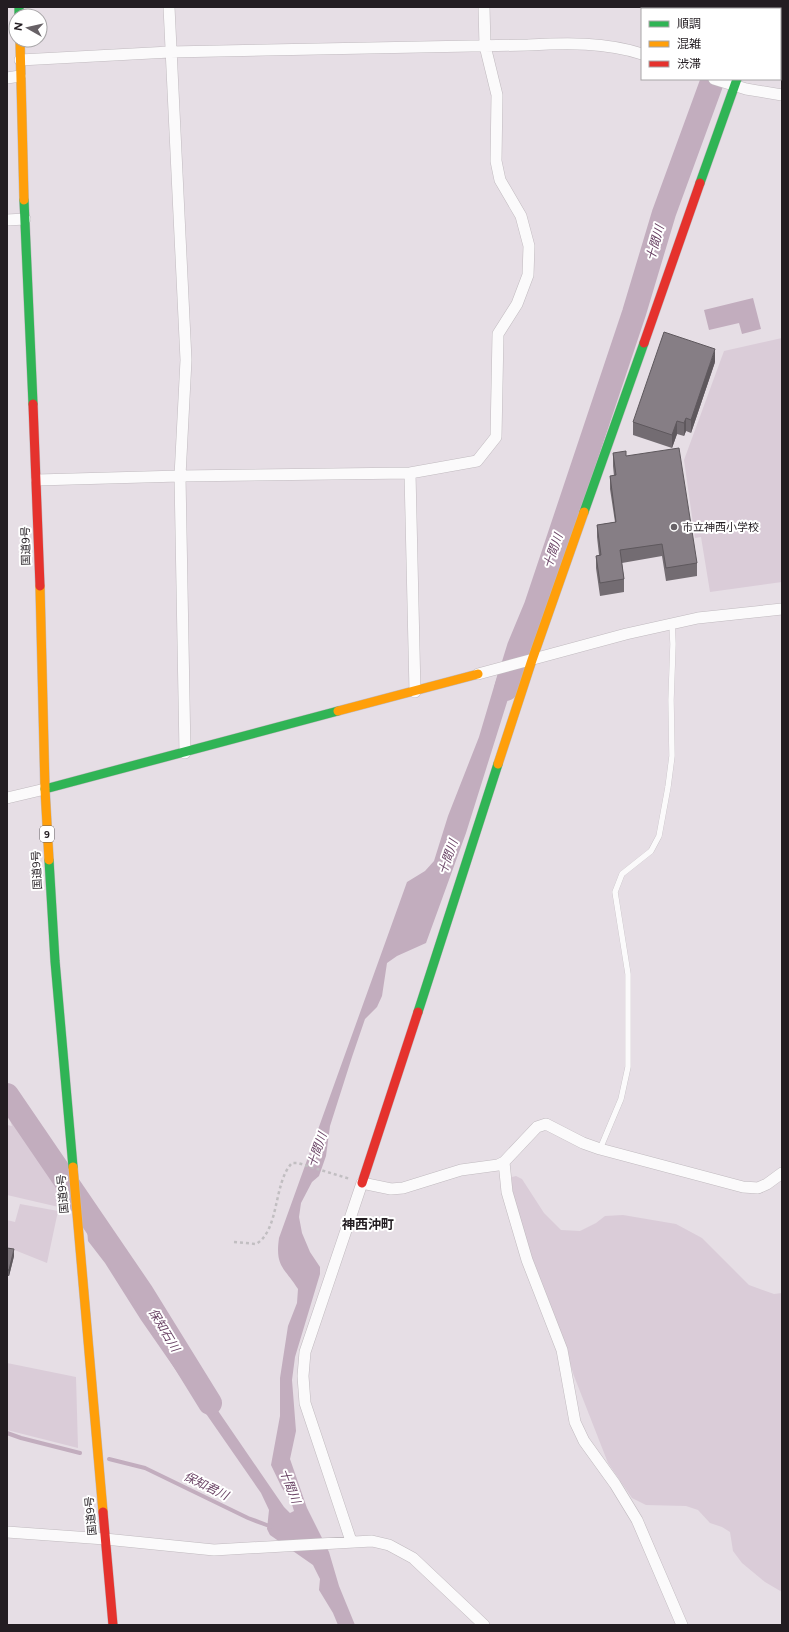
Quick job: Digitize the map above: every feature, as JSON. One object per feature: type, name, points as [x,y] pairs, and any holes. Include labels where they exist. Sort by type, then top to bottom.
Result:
[{"type":"main road","name":"国道9号","points":[[20,48],[25,219],[37,480],[45,789],[55,961],[113,1625]]},
{"type":"main road","points":[[362,1183],[529,661],[734,83]]},
{"type":"main road","points":[[45,789],[415,692],[478,674]]},
{"type":"street","points":[[169,7],[186,360],[180,476],[185,753]]},
{"type":"street","points":[[37,480],[180,476],[410,473],[477,461],[496,437],[498,334],[517,304],[528,275],[528,246],[521,216],[500,180],[496,161],[496,95],[485,46],[484,7]]},
{"type":"street","points":[[20,60],[170,52],[574,43],[626,49],[641,54]]},
{"type":"street","points":[[7,78],[20,76]]},
{"type":"street","points":[[719,80],[782,95]]},
{"type":"street","points":[[7,220],[25,219]]},
{"type":"street","points":[[410,473],[415,692]]},
{"type":"street","points":[[478,674],[626,634],[672,624],[712,616],[782,609]]},
{"type":"street","points":[[7,798],[45,789]]},
{"type":"street","points":[[348,1541],[305,1403],[304,1363],[307,1346],[362,1183],[391,1189],[403,1188],[461,1170],[504,1162],[537,1127],[543,1124],[550,1125],[583,1143],[600,1149],[743,1187],[758,1188],[767,1184],[782,1173]]},
{"type":"street","points":[[504,1162],[507,1192],[527,1260],[562,1350],[575,1422],[584,1441],[615,1484],[637,1520],[682,1625]]},
{"type":"street","points":[[7,1532],[105,1539],[214,1550],[348,1541],[379,1542],[402,1551],[413,1558],[484,1625]]},
{"type":"lane","points":[[600,1149],[621,1099],[628,1067],[628,974],[615,892],[622,874],[651,851],[659,836],[672,756],[671,700],[674,644],[672,624]]},
{"type":"path","points":[[234,1242],[256,1244],[263,1239],[270,1225],[285,1172],[292,1163],[298,1163],[351,1180]]},
{"type":"shaded area","points":[[782,338],[782,582],[710,592],[701,537],[695,538],[684,460],[724,351]]},
{"type":"shaded area","points":[[7,1111],[16,1115],[60,1175],[63,1208],[7,1195],[7,1125],[12,1126]]},
{"type":"shaded area","points":[[516,1176],[522,1179],[544,1213],[561,1230],[580,1231],[596,1223],[605,1216],[623,1215],[676,1224],[702,1238],[749,1285],[774,1294],[782,1293],[782,1592],[765,1582],[742,1563],[733,1551],[730,1532],[722,1527],[710,1523],[698,1510],[686,1506],[646,1505],[632,1498],[608,1463],[574,1376],[561,1335],[529,1256],[510,1181],[512,1177]]},
{"type":"shaded area","points":[[20,1204],[58,1211],[47,1263],[7,1247],[7,1220],[15,1222]]},
{"type":"shaded area","points":[[7,1363],[76,1377],[78,1448],[7,1430]]},
{"type":"water","points":[[753,298],[761,329],[742,334],[739,323],[709,330],[704,310]]},
{"type":"water","points":[[518,667],[466,833],[426,943],[397,956],[387,963],[382,996],[377,1007],[365,1019],[330,1126],[326,1156],[319,1176],[312,1182],[301,1203],[299,1217],[302,1233],[310,1252],[320,1267],[320,1274],[295,1357],[292,1380],[296,1431],[290,1459],[307,1508],[329,1552],[339,1586],[355,1625],[338,1625],[333,1613],[319,1590],[320,1579],[313,1565],[270,1535],[267,1529],[269,1510],[261,1493],[141,1320],[105,1263],[88,1241],[86,1218],[284,1507],[290,1513],[294,1511],[291,1501],[282,1488],[271,1465],[280,1416],[280,1378],[288,1326],[297,1303],[298,1289],[285,1271],[280,1261],[278,1255],[279,1238],[407,882],[425,871],[434,861],[448,816],[479,737],[498,673]]},
{"type":"building","points":[[664,332],[715,349],[691,420],[686,418],[684,423],[677,421],[672,435],[633,422]]},
{"type":"building","points":[[679,448],[697,563],[666,568],[662,544],[620,550],[624,579],[600,583],[596,556],[601,555],[597,525],[616,522],[610,476],[616,475],[613,453],[626,451],[626,456]]},
{"type":"building","points":[[7,1248],[14,1249],[9,1270],[7,1270]]},
{"type":"waterway","name":"十間川","points":[[506,689],[519,647],[536,606],[634,313],[664,213],[713,80]]},
{"type":"waterway","name":"保知石川","points":[[7,1095],[142,1293],[210,1403]]},
{"type":"waterway","name":"保知君川","points":[[7,1433],[80,1453]]},
{"type":"waterway","name":"保知君川","points":[[109,1459],[145,1468],[248,1518],[272,1527]]},
{"type":"traffic: fast","points":[[700,183],[737,80]]},
{"type":"traffic: fast","points":[[24,200],[33,404]]},
{"type":"traffic: fast","points":[[584,512],[644,343]]},
{"type":"traffic: fast","points":[[45,789],[338,711]]},
{"type":"traffic: fast","points":[[418,1012],[498,764]]},
{"type":"traffic: fast","points":[[49,860],[55,961],[73,1167]]},
{"type":"traffic: slow","points":[[20,48],[24,200]]},
{"type":"traffic: slow","points":[[498,764],[532,660],[584,512]]},
{"type":"traffic: slow","points":[[40,586],[45,789],[49,860]]},
{"type":"traffic: slow","points":[[338,711],[478,674]]},
{"type":"traffic: slow","points":[[73,1167],[103,1512]]},
{"type":"traffic: jam","points":[[644,343],[700,183]]},
{"type":"traffic: jam","points":[[33,404],[40,586]]},
{"type":"traffic: jam","points":[[362,1183],[418,1012]]},
{"type":"traffic: jam","points":[[103,1512],[113,1625]]},
{"type":"place","name":"市立神西小学校","points":[[674,527]]},
{"type":"district","name":"神西沖町","points":[[368,1224]]}]
